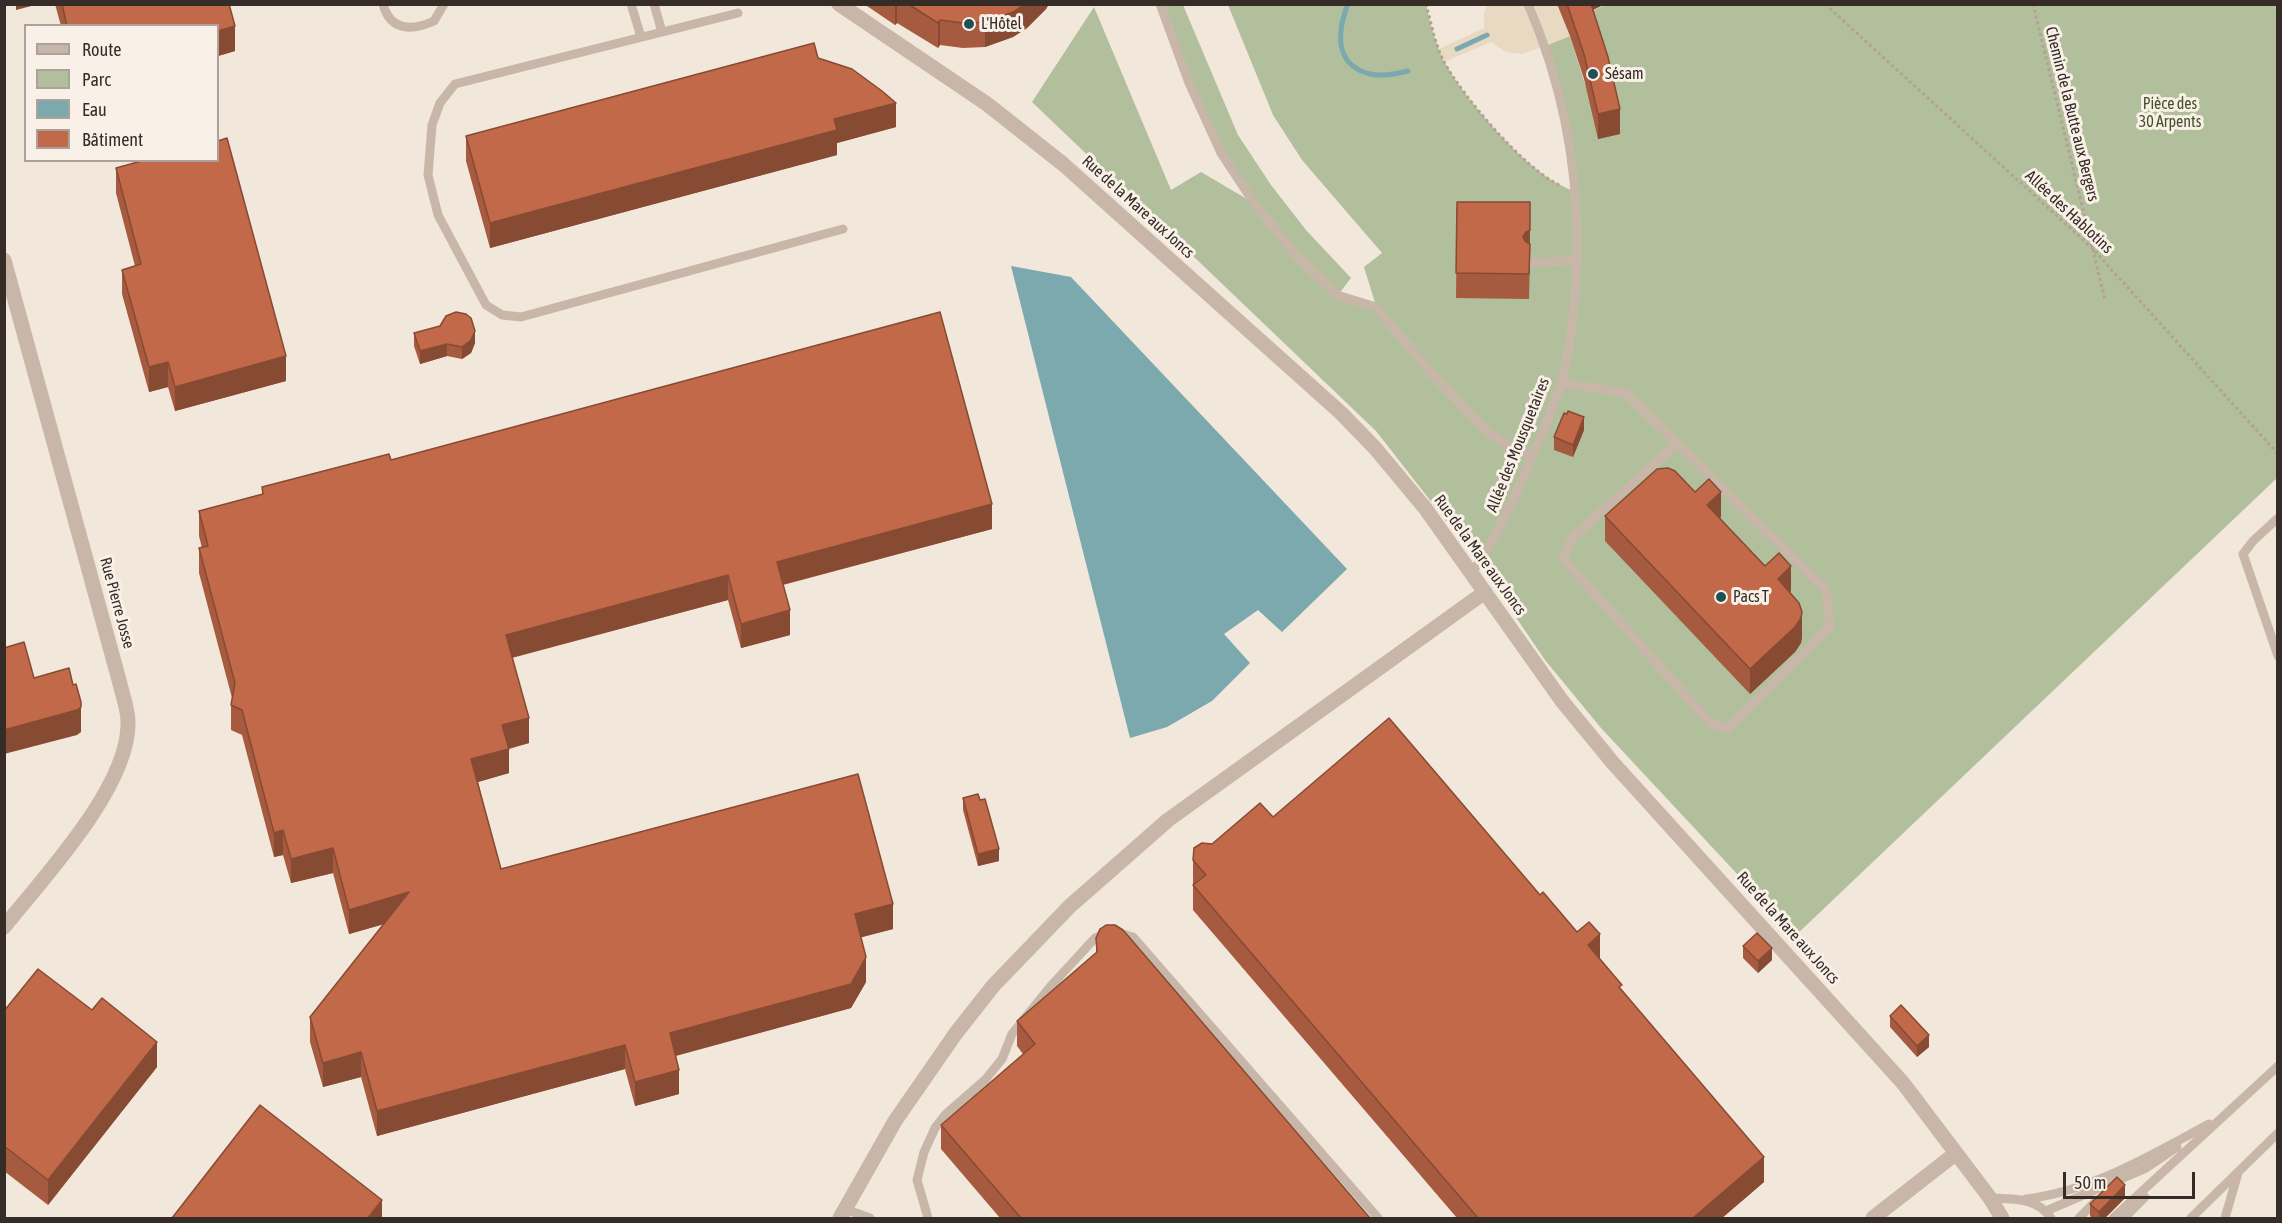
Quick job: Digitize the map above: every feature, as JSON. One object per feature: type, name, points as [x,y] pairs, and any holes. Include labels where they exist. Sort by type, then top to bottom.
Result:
[{"type":"street","name":"Rue de la Mare aux Joncs","points":[[839,4],[987,104],[1063,164],[1341,413],[1375,448],[1425,508],[1562,701],[1606,754],[1904,1083],[1990,1198],[2002,1218]]},
{"type":"street","name":"Rue Pierre Josse","points":[[4,260],[116,668],[129,724],[119,765],[105,793],[72,842],[4,927]]},
{"type":"street","points":[[843,1214],[895,1121],[956,1033],[993,986],[1070,906],[1168,820],[1485,592]]},
{"type":"street","points":[[1873,1218],[1955,1154]]},
{"type":"lane","points":[[383,4],[386,16],[399,26],[410,28],[434,21],[444,4]]},
{"type":"lane","points":[[631,4],[641,37]]},
{"type":"lane","points":[[654,4],[662,32]]},
{"type":"lane","points":[[1160,4],[1190,83],[1221,153],[1254,203],[1295,254],[1337,296],[1376,307],[1431,372],[1486,431],[1533,457]]},
{"type":"lane","name":"Allée des Mousquetaires","points":[[1472,573],[1508,514],[1533,457],[1561,383],[1573,314],[1578,261],[1572,150],[1557,84],[1528,4]]},
{"type":"lane","points":[[738,13],[455,84],[440,103],[432,125],[429,175],[438,215],[486,305],[502,315],[521,317],[843,228]]},
{"type":"lane","points":[[1530,262],[1578,261]]},
{"type":"lane","points":[[1561,383],[1626,393],[1826,590],[1830,627],[1729,728],[1711,724],[1563,558],[1571,539],[1676,444]]},
{"type":"lane","points":[[2277,518],[2242,554],[2277,656]]},
{"type":"lane","points":[[928,1218],[917,1180],[924,1152],[935,1128],[945,1114],[985,1080],[1002,1059],[1012,1034],[1050,987],[1095,938],[1118,932],[1133,937],[1378,1218]]},
{"type":"lane","points":[[2113,1218],[2277,1066]]},
{"type":"lane","points":[[2026,1199],[2048,1215],[2145,1168],[2219,1119]]},
{"type":"lane","points":[[1990,1198],[2026,1199],[2054,1196],[2097,1180],[2219,1119]]},
{"type":"lane","points":[[2124,1218],[2219,1119]]},
{"type":"lane","points":[[2191,1218],[2277,1133]]},
{"type":"lane","points":[[2225,1218],[2238,1171]]},
{"type":"lane","points":[[2079,1218],[2115,1181]]},
{"type":"lane","points":[[843,1214],[870,1218]]},
{"type":"path","points":[[1426,4],[1442,56],[1458,83],[1512,147],[1556,184],[1576,193]]},
{"type":"path","name":"Allée des Hablotins","points":[[1825,4],[2092,248],[2277,454]]},
{"type":"path","name":"Chemin de la Butte aux Bergers","points":[[2033,4],[2105,300]]},
{"type":"green space","name":"Pièce des 30 Arpents","points":[[1160,5],[1183,5],[1238,135],[1271,185],[1306,230],[1351,278],[1338,295],[1376,306],[1364,267],[1382,253],[1302,160],[1273,115],[1228,5],[1426,5],[1442,57],[1472,103],[1514,150],[1528,162],[1553,181],[1576,192],[1545,46],[1570,36],[1589,97],[1598,138],[1620,134],[1583,15],[1605,5],[2277,5],[2277,478],[1795,936],[1601,728],[1545,660],[1479,563],[1376,431],[1032,102],[1094,7],[1171,190],[1201,172],[1252,202],[1221,153]]},
{"type":"shaded area","points":[[1487,5],[1557,5],[1570,36],[1523,54],[1506,52],[1491,42],[1444,62],[1439,49],[1484,28],[1484,13]]},
{"type":"water","points":[[1011,266],[1071,277],[1347,569],[1282,632],[1258,610],[1224,634],[1250,663],[1212,701],[1167,727],[1130,738]]},
{"type":"building","points":[[62,4],[229,4],[235,26],[219,31],[219,24],[67,24]]},
{"type":"building","points":[[908,4],[1025,4],[1013,12],[985,22],[963,23],[940,20],[938,23]]},
{"type":"building","points":[[1567,4],[1591,4],[1608,57],[1620,109],[1598,114],[1584,54]]},
{"type":"building","points":[[814,43],[818,58],[852,69],[896,103],[834,119],[837,130],[490,223],[466,136]]},
{"type":"building","points":[[227,138],[286,356],[175,387],[168,362],[149,367],[122,270],[141,264],[116,168],[138,162],[219,162],[219,141]]},
{"type":"building","points":[[1457,202],[1530,202],[1530,230],[1523,237],[1530,244],[1529,274],[1456,273]]},
{"type":"building","points":[[456,312],[466,314],[471,318],[475,331],[471,340],[462,347],[447,344],[420,351],[414,333],[440,326],[446,316]]},
{"type":"building","points":[[940,312],[992,504],[777,562],[790,610],[741,624],[728,575],[506,635],[529,718],[502,725],[509,749],[471,759],[501,869],[858,774],[893,904],[855,914],[866,957],[851,984],[670,1033],[679,1070],[635,1082],[625,1045],[377,1111],[361,1052],[323,1063],[310,1017],[409,892],[349,910],[333,848],[291,859],[283,830],[274,833],[242,710],[231,705],[235,683],[199,548],[208,546],[199,511],[263,494],[262,487],[389,454],[391,460]]},
{"type":"building","points":[[1568,411],[1584,417],[1573,445],[1554,437],[1564,413],[1567,414]]},
{"type":"building","name":"Pacs T","points":[[1668,468],[1675,471],[1695,492],[1709,479],[1721,492],[1707,505],[1765,566],[1779,553],[1791,566],[1778,579],[1799,603],[1801,618],[1795,627],[1750,669],[1605,516],[1657,469]]},
{"type":"building","points":[[24,642],[34,678],[69,668],[73,685],[76,684],[81,707],[4,730],[4,648]]},
{"type":"building","points":[[1389,718],[1540,895],[1543,892],[1577,932],[1589,922],[1600,934],[1588,945],[1622,985],[1619,987],[1764,1157],[1693,1218],[1478,1218],[1193,885],[1206,875],[1193,860],[1194,848],[1202,843],[1212,844],[1260,803],[1273,817]]},
{"type":"building","points":[[978,794],[980,800],[985,799],[999,849],[978,854],[963,798]]},
{"type":"building","points":[[1106,925],[1115,925],[1123,930],[1370,1218],[1021,1218],[941,1125],[1035,1044],[1017,1021],[1097,952],[1096,938],[1100,929]]},
{"type":"building","points":[[1757,933],[1772,948],[1758,961],[1743,946]]},
{"type":"building","points":[[38,969],[92,1010],[102,998],[157,1042],[48,1180],[4,1146],[4,1011]]},
{"type":"building","points":[[1901,1005],[1929,1035],[1917,1046],[1890,1016]]},
{"type":"building","points":[[260,1105],[382,1200],[368,1218],[172,1218]]},
{"type":"building","points":[[2117,1177],[2125,1185],[2099,1212],[2090,1204]]},
{"type":"waterway","points":[[1348,4],[1342,25],[1341,46],[1350,63],[1358,70],[1375,75],[1408,71]]},
{"type":"waterway","points":[[1457,49],[1487,35]]},
{"type":"place","name":"L'Hôtel","points":[[969,24]]},
{"type":"place","name":"Sésam","points":[[1593,74]]},
{"type":"place","name":"Pacs T","points":[[1721,597]]}]
